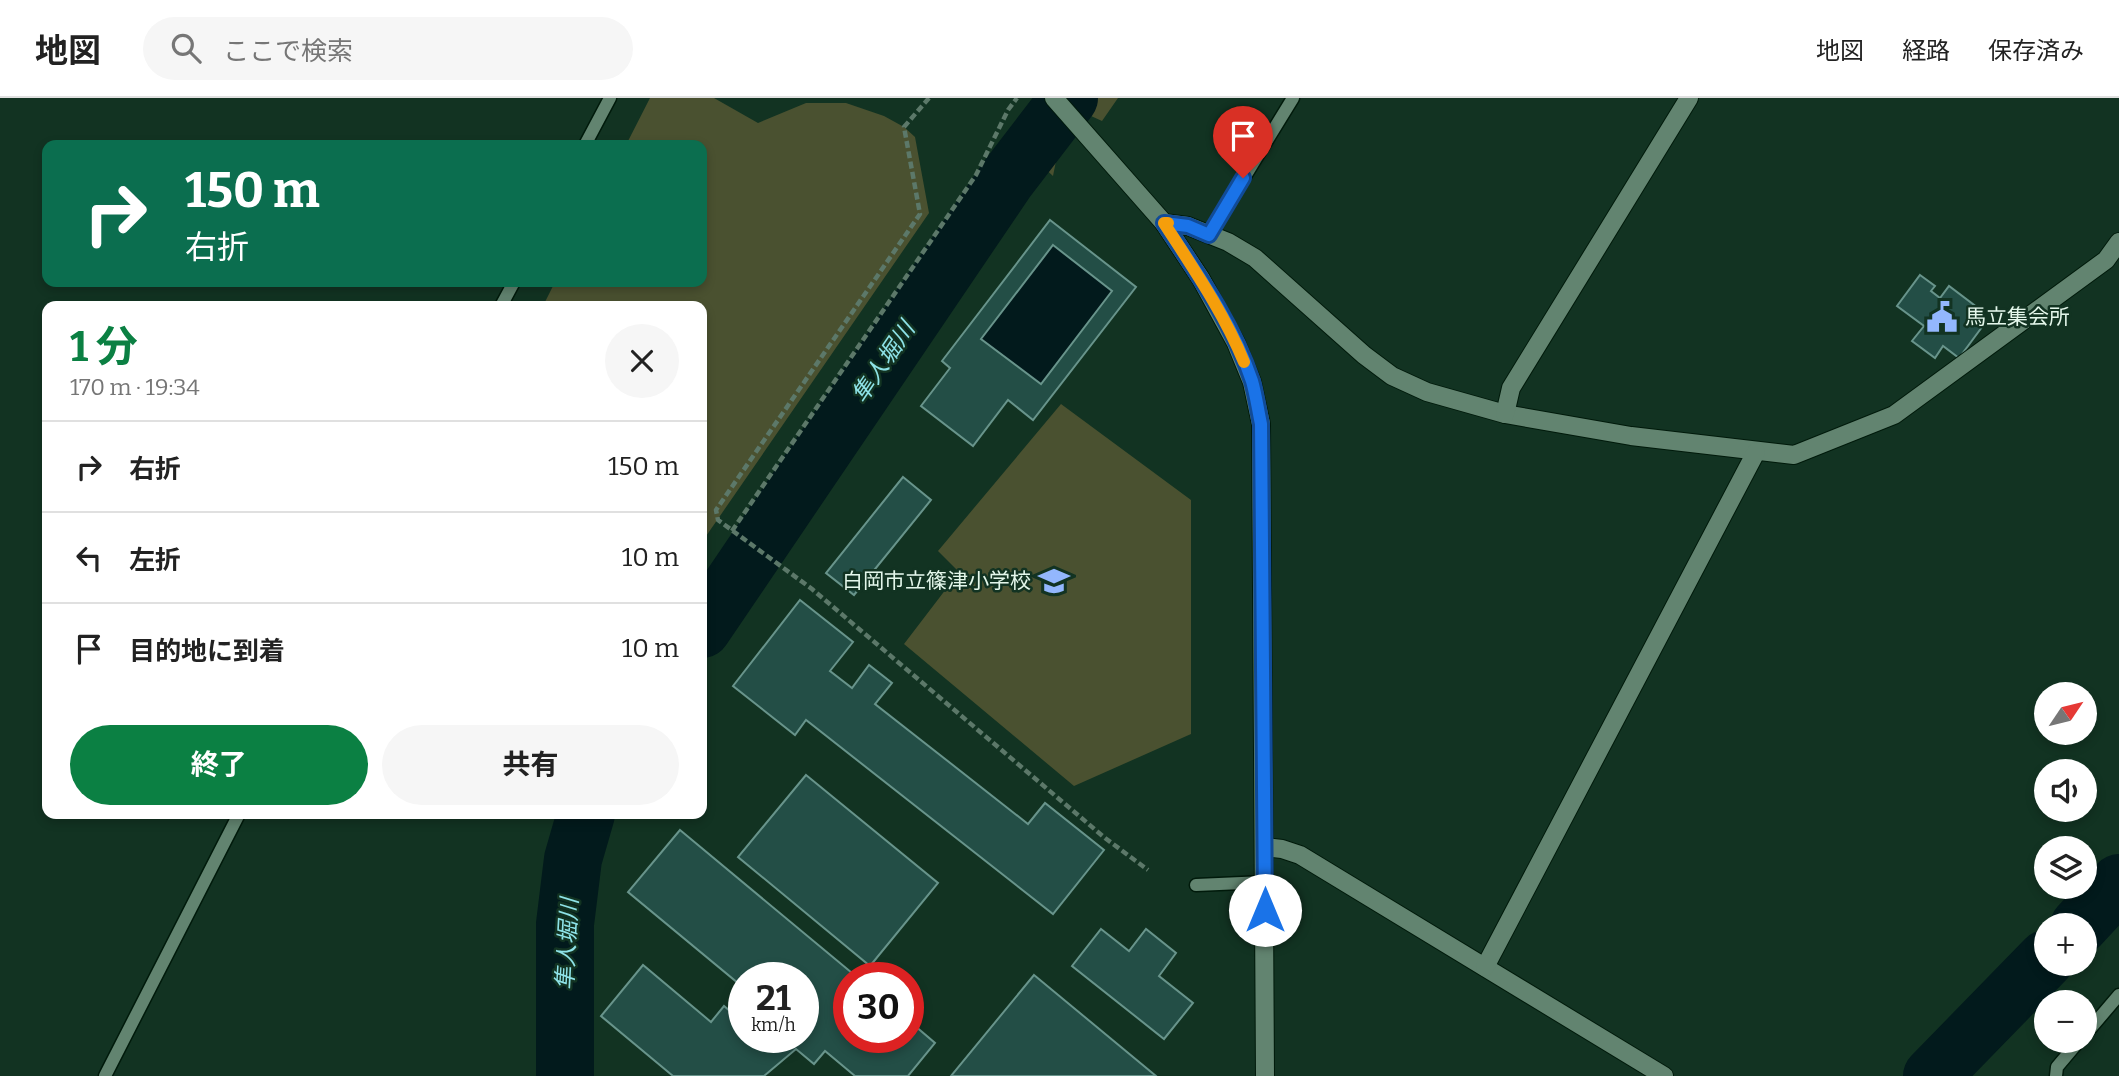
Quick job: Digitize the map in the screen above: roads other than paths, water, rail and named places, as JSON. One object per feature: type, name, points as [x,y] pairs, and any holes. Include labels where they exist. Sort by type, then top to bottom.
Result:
[{"type":"street","points":[[1054,98],[1164,223],[1201,279],[1236,343],[1252,382],[1261,424],[1265,1076]]},
{"type":"street","points":[[1505,414],[1510,387],[1689,98]]},
{"type":"street","points":[[1164,223],[1188,226],[1255,258],[1364,355],[1392,376],[1427,392],[1505,414],[1632,436],[1794,455],[1895,415],[2106,260],[2119,242]]},
{"type":"street","points":[[1485,967],[1756,452]]},
{"type":"street","points":[[1265,847],[1300,855],[1664,1076]]},
{"type":"lane","points":[[588,140],[610,98]]},
{"type":"lane","points":[[1209,235],[1293,98]]},
{"type":"lane","points":[[105,1076],[236,819]]},
{"type":"lane","points":[[1196,885],[1265,882]]},
{"type":"lane","points":[[2097,1020],[2119,995]]},
{"type":"lane","points":[[2056,1076],[2057,1067],[2069,1053]]},
{"type":"water","points":[[1053,245],[1112,291],[1041,384],[981,339]]},
{"type":"waterway","name":"隼人堀川","points":[[707,622],[1007,179],[1069,98]]},
{"type":"waterway","name":"隼人堀川","points":[[565,1076],[565,924],[573,859],[585,819]]},
{"type":"waterway","points":[[2091,913],[2119,883]]},
{"type":"waterway","points":[[1932,1076],[2034,971]]},
{"type":"place","name":"馬立集会所","points":[[1942,317]]},
{"type":"place","name":"白岡市立篠津小学校","points":[[1054,581]]}]
